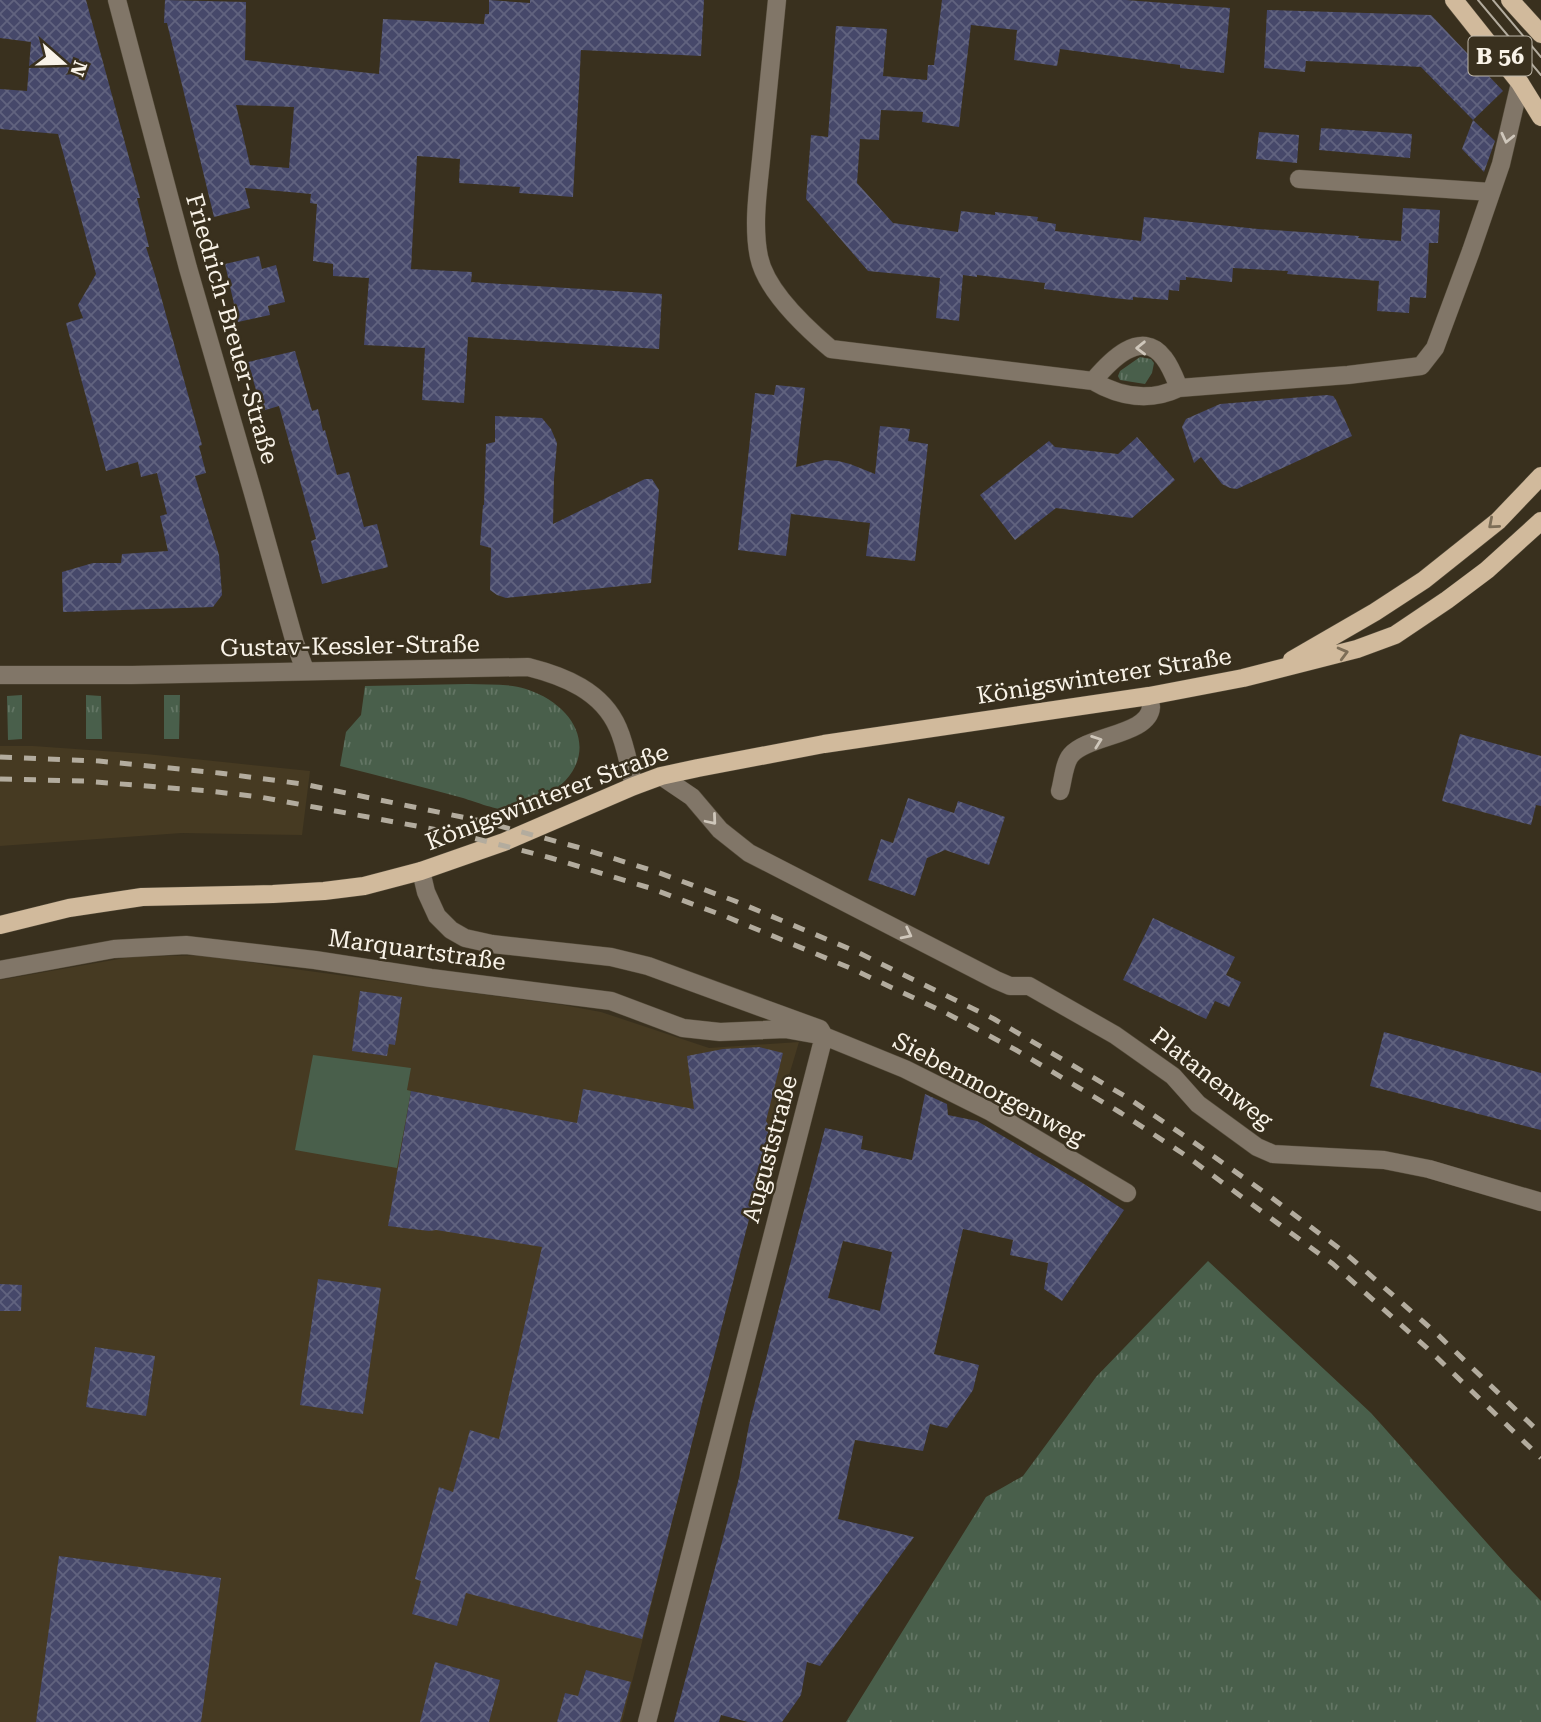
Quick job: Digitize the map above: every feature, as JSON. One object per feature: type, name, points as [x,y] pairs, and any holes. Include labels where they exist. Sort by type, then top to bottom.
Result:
[{"type":"main road","name":"B 56","points":[[1454,0],[1521,83],[1541,117]]},
{"type":"main road","name":"B 56","points":[[1510,0],[1541,34]]},
{"type":"main road","name":"Königswinterer Straße","points":[[1277,669],[1424,580],[1499,521],[1541,476]]},
{"type":"main road","name":"Königswinterer Straße","points":[[0,925],[69,908],[142,897],[273,894],[364,886],[421,872],[504,842],[661,776],[824,744],[1149,696],[1243,678],[1357,649],[1395,635],[1447,600],[1488,570],[1541,520]]},
{"type":"street","name":"Friedrich-Breuer-Straße","points":[[117,0],[188,268],[305,670]]},
{"type":"street","points":[[776,0],[756,231],[759,259],[769,281],[790,310],[809,331],[831,349],[1093,381],[1107,389],[1128,395],[1155,396],[1179,388],[1421,366],[1435,348],[1471,251],[1501,164],[1521,83]]},
{"type":"street","points":[[1299,179],[1491,192]]},
{"type":"street","points":[[1093,381],[1126,349],[1141,346],[1154,348],[1164,357],[1179,388]]},
{"type":"street","name":"Gustav-Kessler-Straße","points":[[0,675],[528,667],[550,672],[591,692],[606,708],[618,728],[634,786]]},
{"type":"street","points":[[1060,791],[1069,757],[1080,747],[1142,724],[1149,714],[1149,696]]},
{"type":"street","name":"Platanenweg","points":[[661,776],[692,797],[720,830],[749,853],[1010,986],[1029,986],[1115,1035],[1173,1076],[1198,1104],[1257,1147],[1273,1154],[1290,1156],[1384,1160],[1429,1169],[1541,1202]]},
{"type":"street","points":[[421,872],[426,892],[437,916],[451,930],[465,938],[492,944],[611,957],[648,966],[796,1019],[820,1029],[824,1035]]},
{"type":"street","name":"Marquartstraße","points":[[0,970],[114,949],[186,945],[611,1001],[683,1028],[720,1032],[785,1029],[824,1035]]},
{"type":"street","name":"Siebenmorgenweg","points":[[824,1035],[905,1069],[991,1112],[1127,1194]]},
{"type":"street","name":"Auguststraße","points":[[647,1722],[824,1035]]},
{"type":"shaded area","points":[[0,746],[146,754],[310,771],[302,835],[182,833],[0,846]]},
{"type":"shaded area","points":[[207,955],[601,1012],[709,1048],[799,1042],[758,1179],[622,1722],[0,1722],[0,980],[130,957]]},
{"type":"green space","points":[[1140,357],[1151,359],[1154,363],[1152,373],[1145,384],[1120,380],[1120,371]]},
{"type":"green space","points":[[468,684],[519,687],[546,698],[561,709],[572,723],[578,738],[579,753],[574,769],[562,784],[531,804],[509,811],[340,766],[346,732],[361,715],[365,686]]},
{"type":"green space","points":[[22,695],[22,739],[8,740],[7,696]]},
{"type":"green space","points":[[86,695],[101,696],[102,739],[86,739]]},
{"type":"green space","points":[[164,695],[180,695],[179,739],[164,739]]},
{"type":"green space","points":[[313,1055],[411,1068],[407,1090],[411,1091],[397,1168],[295,1150]]},
{"type":"green space","points":[[1208,1261],[1371,1413],[1541,1601],[1541,1722],[846,1722],[986,1497],[1023,1476],[1096,1377]]},
{"type":"building","points":[[0,0],[86,0],[140,198],[137,198],[149,247],[146,247],[202,445],[199,446],[206,473],[195,476],[219,555],[222,595],[213,607],[63,612],[62,572],[93,563],[121,563],[122,554],[168,551],[160,516],[167,514],[157,473],[141,477],[138,462],[106,471],[66,323],[83,318],[78,305],[96,274],[58,134],[0,129],[0,89],[27,91],[31,42],[0,38]]},
{"type":"building","points":[[165,0],[246,2],[245,60],[379,74],[383,19],[484,24],[485,14],[489,14],[489,0],[530,3],[530,0],[704,0],[701,56],[581,50],[573,197],[519,193],[520,187],[459,183],[460,159],[417,156],[411,269],[472,272],[471,282],[662,294],[659,349],[468,337],[464,403],[422,400],[425,348],[364,345],[369,278],[333,276],[333,264],[313,261],[317,204],[310,203],[311,194],[245,188],[250,208],[214,217],[167,23],[164,23]],"holes":[[[236,105],[294,107],[289,168],[250,165]]]},
{"type":"building","points":[[942,0],[1126,0],[1230,8],[1224,73],[1060,49],[1057,66],[1014,60],[1017,30],[971,25],[959,127],[922,122],[923,112],[881,110],[879,140],[860,139],[857,183],[893,223],[958,232],[961,211],[995,215],[995,212],[1038,217],[1037,221],[1056,224],[1055,231],[1141,241],[1144,217],[1401,241],[1403,208],[1440,210],[1438,243],[1429,243],[1426,298],[1410,297],[1409,313],[1377,311],[1379,281],[1233,268],[1232,282],[1186,277],[1186,280],[1180,280],[1179,291],[1169,290],[1168,300],[1113,298],[1044,289],[1045,283],[963,275],[959,321],[936,318],[940,278],[868,271],[806,199],[811,135],[828,137],[836,26],[887,29],[883,76],[927,80],[928,65],[934,65]]},
{"type":"building","points":[[1267,10],[1431,15],[1503,91],[1473,120],[1421,67],[1306,61],[1305,72],[1264,68]]},
{"type":"building","points":[[1473,120],[1495,141],[1484,172],[1462,149]]},
{"type":"building","points":[[1321,128],[1412,134],[1410,158],[1319,150]]},
{"type":"building","points":[[1259,132],[1299,135],[1297,163],[1256,159]]},
{"type":"building","points":[[259,256],[262,269],[276,265],[285,302],[268,306],[270,315],[238,322],[225,264]]},
{"type":"building","points":[[295,351],[312,411],[318,409],[337,475],[349,472],[364,527],[377,524],[388,567],[322,584],[311,541],[316,539],[279,406],[262,411],[248,362]]},
{"type":"building","points":[[776,385],[805,388],[796,467],[825,460],[838,461],[875,474],[880,426],[910,429],[908,441],[928,444],[915,561],[866,556],[870,523],[791,514],[786,556],[738,550],[755,393],[774,395]]},
{"type":"building","points":[[1327,395],[1336,400],[1352,436],[1237,489],[1222,484],[1201,457],[1194,463],[1182,427],[1186,419],[1220,404]]},
{"type":"building","points":[[495,416],[542,418],[551,429],[557,443],[553,524],[645,479],[652,479],[659,490],[651,583],[506,598],[490,590],[491,548],[480,545],[486,444],[495,442]]},
{"type":"building","points":[[1137,437],[1175,480],[1132,518],[1056,508],[1015,540],[980,495],[1049,441],[1055,447],[1118,454]]},
{"type":"building","points":[[1460,734],[1541,756],[1541,806],[1536,805],[1531,825],[1442,801]]},
{"type":"building","points":[[908,798],[954,813],[958,801],[1005,817],[989,865],[945,850],[927,858],[915,896],[868,880],[881,839],[893,843]]},
{"type":"building","points":[[1153,918],[1235,957],[1226,975],[1241,982],[1229,1007],[1215,1001],[1206,1019],[1123,980]]},
{"type":"building","points":[[360,991],[402,997],[395,1045],[389,1044],[387,1056],[352,1051]]},
{"type":"building","points":[[1384,1032],[1541,1073],[1541,1130],[1370,1086]]},
{"type":"building","points":[[759,1047],[783,1053],[766,1121],[771,1133],[642,1639],[466,1593],[457,1626],[412,1614],[421,1581],[415,1579],[439,1487],[453,1492],[470,1430],[499,1439],[542,1247],[436,1230],[388,1226],[411,1091],[577,1123],[583,1089],[694,1109],[687,1056],[723,1049]]},
{"type":"building","points":[[925,1094],[947,1104],[948,1115],[977,1121],[1124,1210],[1062,1301],[1044,1289],[1048,1263],[1010,1255],[1013,1240],[963,1229],[934,1354],[979,1365],[973,1390],[947,1428],[930,1424],[923,1451],[855,1440],[838,1519],[914,1537],[820,1666],[807,1662],[801,1695],[782,1722],[748,1722],[721,1715],[719,1722],[674,1722],[739,1478],[749,1425],[825,1128],[863,1136],[861,1149],[912,1160]],"holes":[[[843,1241],[892,1252],[880,1311],[828,1298]]]},
{"type":"building","points":[[318,1279],[381,1288],[363,1414],[300,1405]]},
{"type":"building","points":[[0,1284],[22,1285],[21,1311],[0,1311]]},
{"type":"building","points":[[95,1347],[155,1356],[146,1416],[86,1407]]},
{"type":"building","points":[[59,1556],[221,1578],[201,1722],[36,1722]]},
{"type":"building","points":[[435,1662],[500,1680],[489,1722],[420,1722]]},
{"type":"building","points":[[586,1670],[631,1682],[620,1722],[557,1722],[565,1693],[578,1696]]},
{"type":"tram line","points":[[1478,0],[1541,75]]},
{"type":"tram line","points":[[1493,0],[1541,57]]},
{"type":"railway","points":[[0,757],[99,761],[303,784],[481,821],[657,872],[857,952],[994,1019],[1128,1098],[1192,1141],[1344,1252],[1437,1334],[1541,1434]]},
{"type":"railway","points":[[0,779],[84,781],[260,797],[454,833],[551,858],[650,888],[850,968],[946,1013],[1016,1050],[1185,1155],[1333,1264],[1427,1348],[1541,1458]]}]
